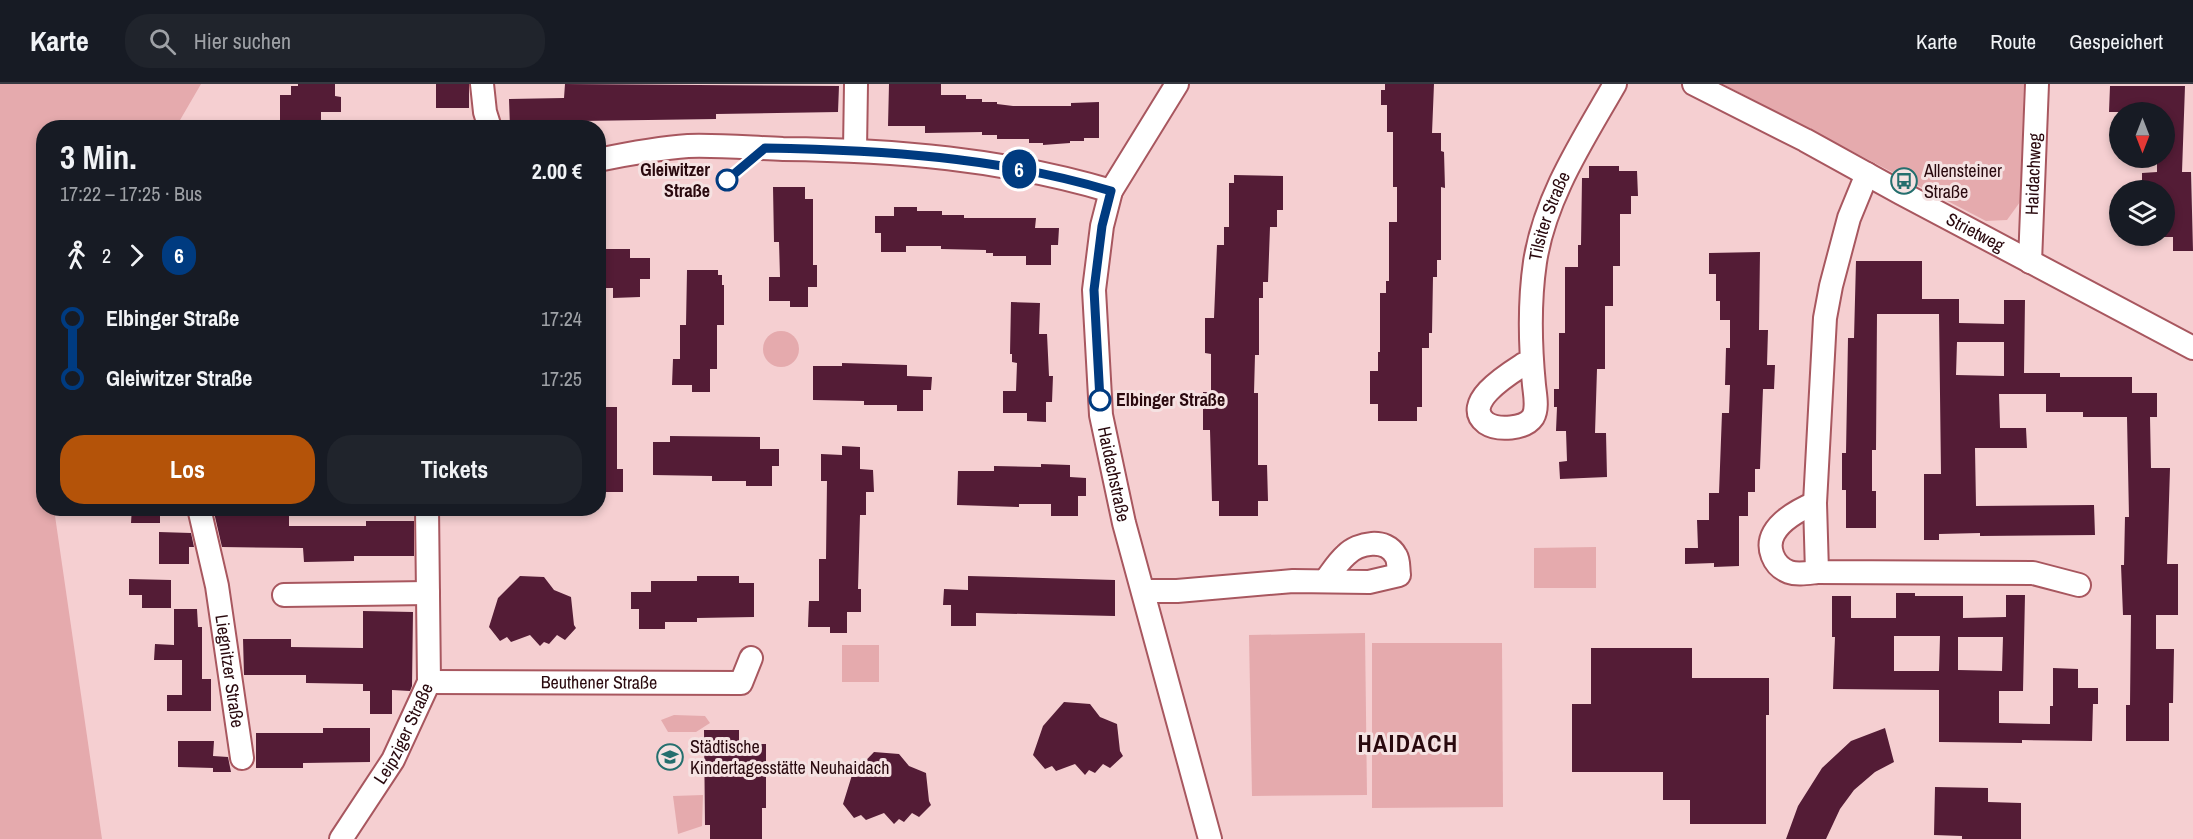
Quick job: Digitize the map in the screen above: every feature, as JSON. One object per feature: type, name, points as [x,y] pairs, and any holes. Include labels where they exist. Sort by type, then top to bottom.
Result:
[{"type":"street","points":[[482,84],[488,120]]},
{"type":"street","points":[[855,150],[856,84]]},
{"type":"street","name":"Haidachstraße","points":[[1177,84],[1111,191],[1102,226],[1094,290],[1101,415],[1124,523],[1210,839]]},
{"type":"street","name":"Tilsiter Straße","points":[[1531,362],[1531,302],[1540,238],[1566,168],[1616,84]]},
{"type":"street","name":"Strietweg","points":[[1694,84],[1805,140],[2193,348]]},
{"type":"street","name":"Haidachweg","points":[[2030,262],[2037,84]]},
{"type":"street","points":[[606,158],[687,146],[855,150],[962,159],[1061,177],[1111,191]]},
{"type":"street","points":[[1817,572],[1815,503],[1825,318],[1849,218],[1868,174]]},
{"type":"street","points":[[1815,503],[1798,510],[1774,532],[1770,547],[1774,561],[1790,572],[2033,573],[2079,585]]},
{"type":"street","name":"Liegnitzer Straße","points":[[201,516],[219,586],[242,758]]},
{"type":"street","name":"Leipziger Straße","points":[[340,839],[393,760],[429,682],[427,516]]},
{"type":"street","points":[[1143,591],[1178,591],[1293,581],[1324,581]]},
{"type":"street","points":[[284,595],[428,593]]},
{"type":"street","name":"Beuthener Straße","points":[[429,682],[741,682],[751,658]]},
{"type":"shaded area","points":[[0,84],[201,84],[180,120],[36,120],[36,516],[55,516],[102,839],[0,839]]},
{"type":"shaded area","points":[[1723,84],[2024,84],[2020,202],[2007,220],[1986,221]]},
{"type":"shaded area","points":[[781,331],[794,336],[799,349],[794,362],[781,367],[768,362],[763,349],[768,336]]},
{"type":"shaded area","points":[[1596,547],[1596,588],[1534,588],[1534,548]]},
{"type":"shaded area","points":[[1365,633],[1367,795],[1252,796],[1249,635]]},
{"type":"shaded area","points":[[1372,643],[1502,643],[1503,807],[1372,808]]},
{"type":"shaded area","points":[[842,645],[879,645],[879,682],[842,682]]},
{"type":"shaded area","points":[[674,715],[705,716],[710,723],[696,732],[668,732],[661,720]]},
{"type":"shaded area","points":[[703,795],[702,826],[678,834],[673,796]]},
{"type":"building","points":[[298,84],[335,84],[335,96],[341,97],[341,112],[321,112],[321,120],[280,120],[280,95],[291,95],[291,86],[298,86]]},
{"type":"building","points":[[436,84],[469,84],[469,108],[436,108]]},
{"type":"building","points":[[565,84],[839,86],[838,112],[716,114],[716,119],[510,120],[509,99],[564,98]]},
{"type":"building","points":[[889,84],[941,84],[941,95],[966,95],[966,99],[982,99],[982,102],[997,102],[997,104],[1013,106],[1071,106],[1071,103],[1099,102],[1099,138],[1084,138],[1084,141],[1043,145],[1043,143],[1029,143],[1029,139],[997,139],[997,135],[982,135],[982,132],[925,133],[925,126],[888,126]]},
{"type":"building","points":[[1385,84],[1434,84],[1432,133],[1441,133],[1441,151],[1444,152],[1445,188],[1441,187],[1441,260],[1437,260],[1437,277],[1433,277],[1432,333],[1429,333],[1429,348],[1422,348],[1422,407],[1417,407],[1417,421],[1378,421],[1378,404],[1370,404],[1370,371],[1378,371],[1378,352],[1380,352],[1380,293],[1386,293],[1386,281],[1389,281],[1389,222],[1397,222],[1397,187],[1393,187],[1393,132],[1387,132],[1387,105],[1381,105],[1381,90],[1385,90]]},
{"type":"building","points":[[2110,86],[2185,86],[2182,172],[2191,172],[2193,251],[2173,251],[2173,246],[2175,246],[2175,180],[2142,180],[2142,173],[2157,172],[2157,168],[2175,168],[2175,102],[2109,102]]},
{"type":"building","points":[[1589,166],[1619,166],[1619,171],[1637,171],[1638,196],[1631,196],[1631,214],[1620,214],[1620,266],[1613,266],[1613,306],[1605,306],[1605,369],[1597,369],[1595,433],[1606,433],[1607,477],[1560,479],[1559,462],[1567,461],[1566,431],[1556,431],[1557,407],[1554,407],[1554,389],[1559,389],[1559,333],[1565,333],[1565,267],[1578,267],[1578,245],[1581,245],[1582,178],[1589,178]]},
{"type":"building","points":[[1234,175],[1283,176],[1283,210],[1277,210],[1277,227],[1270,227],[1268,282],[1263,282],[1263,298],[1259,298],[1259,355],[1255,355],[1254,393],[1258,393],[1258,465],[1267,465],[1268,501],[1258,501],[1258,516],[1219,516],[1219,501],[1212,501],[1210,430],[1203,430],[1203,392],[1211,392],[1211,354],[1205,353],[1205,318],[1214,318],[1217,245],[1224,245],[1224,227],[1229,227],[1229,183],[1234,183]]},
{"type":"building","points":[[773,187],[805,187],[805,199],[813,199],[813,265],[817,265],[817,287],[808,287],[808,307],[790,307],[790,301],[769,301],[769,277],[780,277],[779,242],[774,242]]},
{"type":"building","points":[[894,207],[917,207],[917,211],[942,211],[942,215],[964,215],[964,218],[1036,218],[1035,228],[1059,228],[1058,245],[1051,245],[1051,265],[1026,265],[1026,256],[993,256],[993,253],[986,253],[986,250],[941,249],[941,246],[906,246],[906,252],[881,252],[881,233],[875,233],[875,216],[894,216]]},
{"type":"building","points":[[606,249],[630,249],[630,258],[650,258],[650,279],[640,279],[640,297],[613,298],[613,288],[606,288]]},
{"type":"building","points":[[1760,252],[1759,330],[1768,330],[1767,365],[1775,365],[1774,389],[1763,389],[1760,469],[1755,469],[1755,492],[1748,492],[1748,516],[1739,516],[1739,566],[1714,567],[1714,563],[1685,564],[1685,548],[1698,548],[1697,520],[1709,520],[1709,493],[1719,493],[1722,413],[1729,413],[1730,385],[1725,385],[1726,348],[1730,348],[1730,320],[1720,320],[1720,301],[1716,301],[1716,274],[1709,274],[1709,253]]},
{"type":"building","points":[[1856,261],[1922,261],[1922,299],[1959,299],[1959,323],[2004,324],[2004,300],[2025,300],[2024,373],[2060,373],[2060,377],[2132,377],[2132,393],[2157,393],[2157,417],[2150,417],[2151,468],[2170,468],[2167,564],[2178,564],[2178,615],[2156,615],[2156,649],[2174,649],[2173,703],[2169,703],[2169,741],[2126,741],[2126,705],[2130,705],[2131,615],[2123,615],[2121,565],[2124,565],[2125,517],[2129,517],[2127,417],[2083,417],[2083,412],[2046,412],[2046,394],[1999,394],[2000,428],[2026,428],[2027,448],[1975,448],[1976,506],[2094,505],[2095,535],[1939,534],[1939,540],[1924,540],[1924,474],[1941,474],[1939,314],[1877,314],[1876,450],[1872,450],[1872,491],[1876,491],[1876,528],[1846,528],[1846,490],[1842,490],[1842,453],[1846,453],[1848,338],[1854,338]],"holes":[[[1957,342],[2004,342],[2004,376],[1956,375]]]},
{"type":"building","points":[[687,270],[718,270],[718,275],[722,275],[722,285],[724,285],[724,325],[717,325],[717,369],[710,369],[710,392],[692,392],[692,385],[672,385],[673,359],[680,359],[680,325],[686,325]]},
{"type":"building","points":[[1011,302],[1040,303],[1039,334],[1047,334],[1049,376],[1053,376],[1052,402],[1046,402],[1046,422],[1027,421],[1027,413],[1003,413],[1003,391],[1016,391],[1017,363],[1012,362],[1012,354],[1010,354]]},
{"type":"building","points":[[842,363],[907,365],[907,376],[932,377],[931,390],[923,390],[923,411],[897,411],[897,405],[864,405],[864,401],[813,400],[813,366],[842,366]]},
{"type":"building","points":[[606,407],[617,407],[617,469],[623,469],[623,492],[606,492]]},
{"type":"building","points":[[670,436],[760,437],[760,449],[779,449],[779,466],[772,466],[772,486],[746,486],[746,481],[712,481],[712,476],[653,475],[653,442],[670,442]]},
{"type":"building","points":[[842,446],[860,447],[860,469],[873,470],[874,492],[866,492],[866,515],[860,515],[858,589],[861,589],[861,612],[847,612],[847,633],[830,633],[830,627],[808,627],[809,601],[819,601],[819,559],[826,559],[827,481],[821,481],[821,454],[842,455]]},
{"type":"building","points":[[1041,464],[1070,465],[1070,477],[1086,478],[1086,496],[1078,496],[1078,516],[1051,516],[1051,504],[1019,504],[1019,507],[957,505],[958,471],[994,471],[994,466],[1041,467]]},
{"type":"building","points":[[131,516],[160,516],[160,523],[131,523]]},
{"type":"building","points":[[215,516],[289,516],[289,526],[366,526],[366,521],[414,521],[414,556],[354,556],[354,561],[304,562],[303,548],[222,547]]},
{"type":"building","points":[[159,532],[191,533],[194,547],[189,547],[189,564],[159,564]]},
{"type":"building","points":[[520,576],[544,577],[554,590],[571,597],[576,628],[565,640],[557,635],[549,644],[544,642],[540,646],[530,635],[511,642],[507,637],[500,641],[489,627],[498,598]]},
{"type":"building","points":[[697,576],[739,576],[739,583],[754,583],[754,617],[697,618],[697,622],[665,622],[665,629],[639,629],[639,609],[631,609],[631,592],[651,592],[651,581],[697,581]]},
{"type":"building","points":[[968,576],[1115,580],[1115,616],[976,613],[976,626],[951,626],[951,605],[943,605],[944,589],[968,590]]},
{"type":"building","points":[[129,579],[171,580],[171,608],[142,608],[142,595],[129,595]]},
{"type":"building","points":[[1896,593],[1915,593],[1915,596],[1963,596],[1963,618],[2006,617],[2006,595],[2025,595],[2023,691],[1999,691],[1999,723],[2050,724],[2050,706],[2053,706],[2053,668],[2078,669],[2078,688],[2098,688],[2098,704],[2093,704],[2092,741],[1939,742],[1939,690],[1833,689],[1835,637],[1832,637],[1832,596],[1851,596],[1851,618],[1896,618]],"holes":[[[1894,636],[1940,636],[1939,671],[1894,671]],[[1958,637],[2003,637],[2002,671],[1958,670]]]},
{"type":"building","points":[[174,609],[197,609],[198,627],[202,627],[202,679],[211,679],[211,711],[167,711],[167,695],[182,695],[182,660],[154,660],[155,644],[174,645]]},
{"type":"building","points":[[363,611],[413,612],[412,686],[410,691],[392,690],[392,714],[370,714],[370,691],[363,691],[363,684],[306,683],[306,675],[244,675],[243,639],[291,639],[291,647],[363,648]]},
{"type":"building","points":[[1591,648],[1692,648],[1692,678],[1769,678],[1769,715],[1766,715],[1766,824],[1690,824],[1690,800],[1663,800],[1663,772],[1572,772],[1572,704],[1591,704]]},
{"type":"building","points":[[1064,702],[1090,704],[1100,717],[1117,724],[1120,751],[1123,756],[1110,768],[1103,764],[1095,773],[1089,770],[1085,775],[1075,764],[1056,771],[1052,766],[1045,769],[1033,755],[1043,726]]},
{"type":"building","points":[[323,728],[370,728],[370,762],[303,763],[303,768],[256,768],[256,733],[323,733]]},
{"type":"building","points":[[1885,728],[1894,762],[1875,772],[1854,790],[1840,809],[1826,839],[1786,839],[1798,806],[1822,768],[1851,741]]},
{"type":"building","points":[[704,730],[739,730],[739,744],[766,744],[766,808],[762,808],[762,839],[710,839],[710,825],[705,825]]},
{"type":"building","points":[[178,741],[214,741],[213,756],[228,757],[231,772],[213,772],[213,768],[178,767]]},
{"type":"building","points":[[874,752],[899,754],[909,766],[926,773],[931,805],[919,817],[912,813],[904,822],[899,819],[894,824],[884,813],[866,820],[861,815],[854,818],[843,804],[852,775]]},
{"type":"building","points":[[1935,787],[1988,788],[1988,802],[2021,803],[2021,839],[1962,839],[1962,836],[1934,835]]},
{"type":"bus line","name":"6","points":[[727,180],[765,148],[855,150],[962,159],[1061,177],[1111,191],[1102,226],[1094,290],[1100,400]]},
{"type":"place","name":"Gleiwitzer Straße","points":[[727,180]]},
{"type":"place","name":"Allensteiner Straße","points":[[1904,181]]},
{"type":"place","name":"Elbinger Straße","points":[[1100,400]]},
{"type":"place","name":"Städtische Kindertagesstätte Neuhaidach","points":[[670,757]]},
{"type":"district","name":"HAIDACH","points":[[1408,744]]}]
